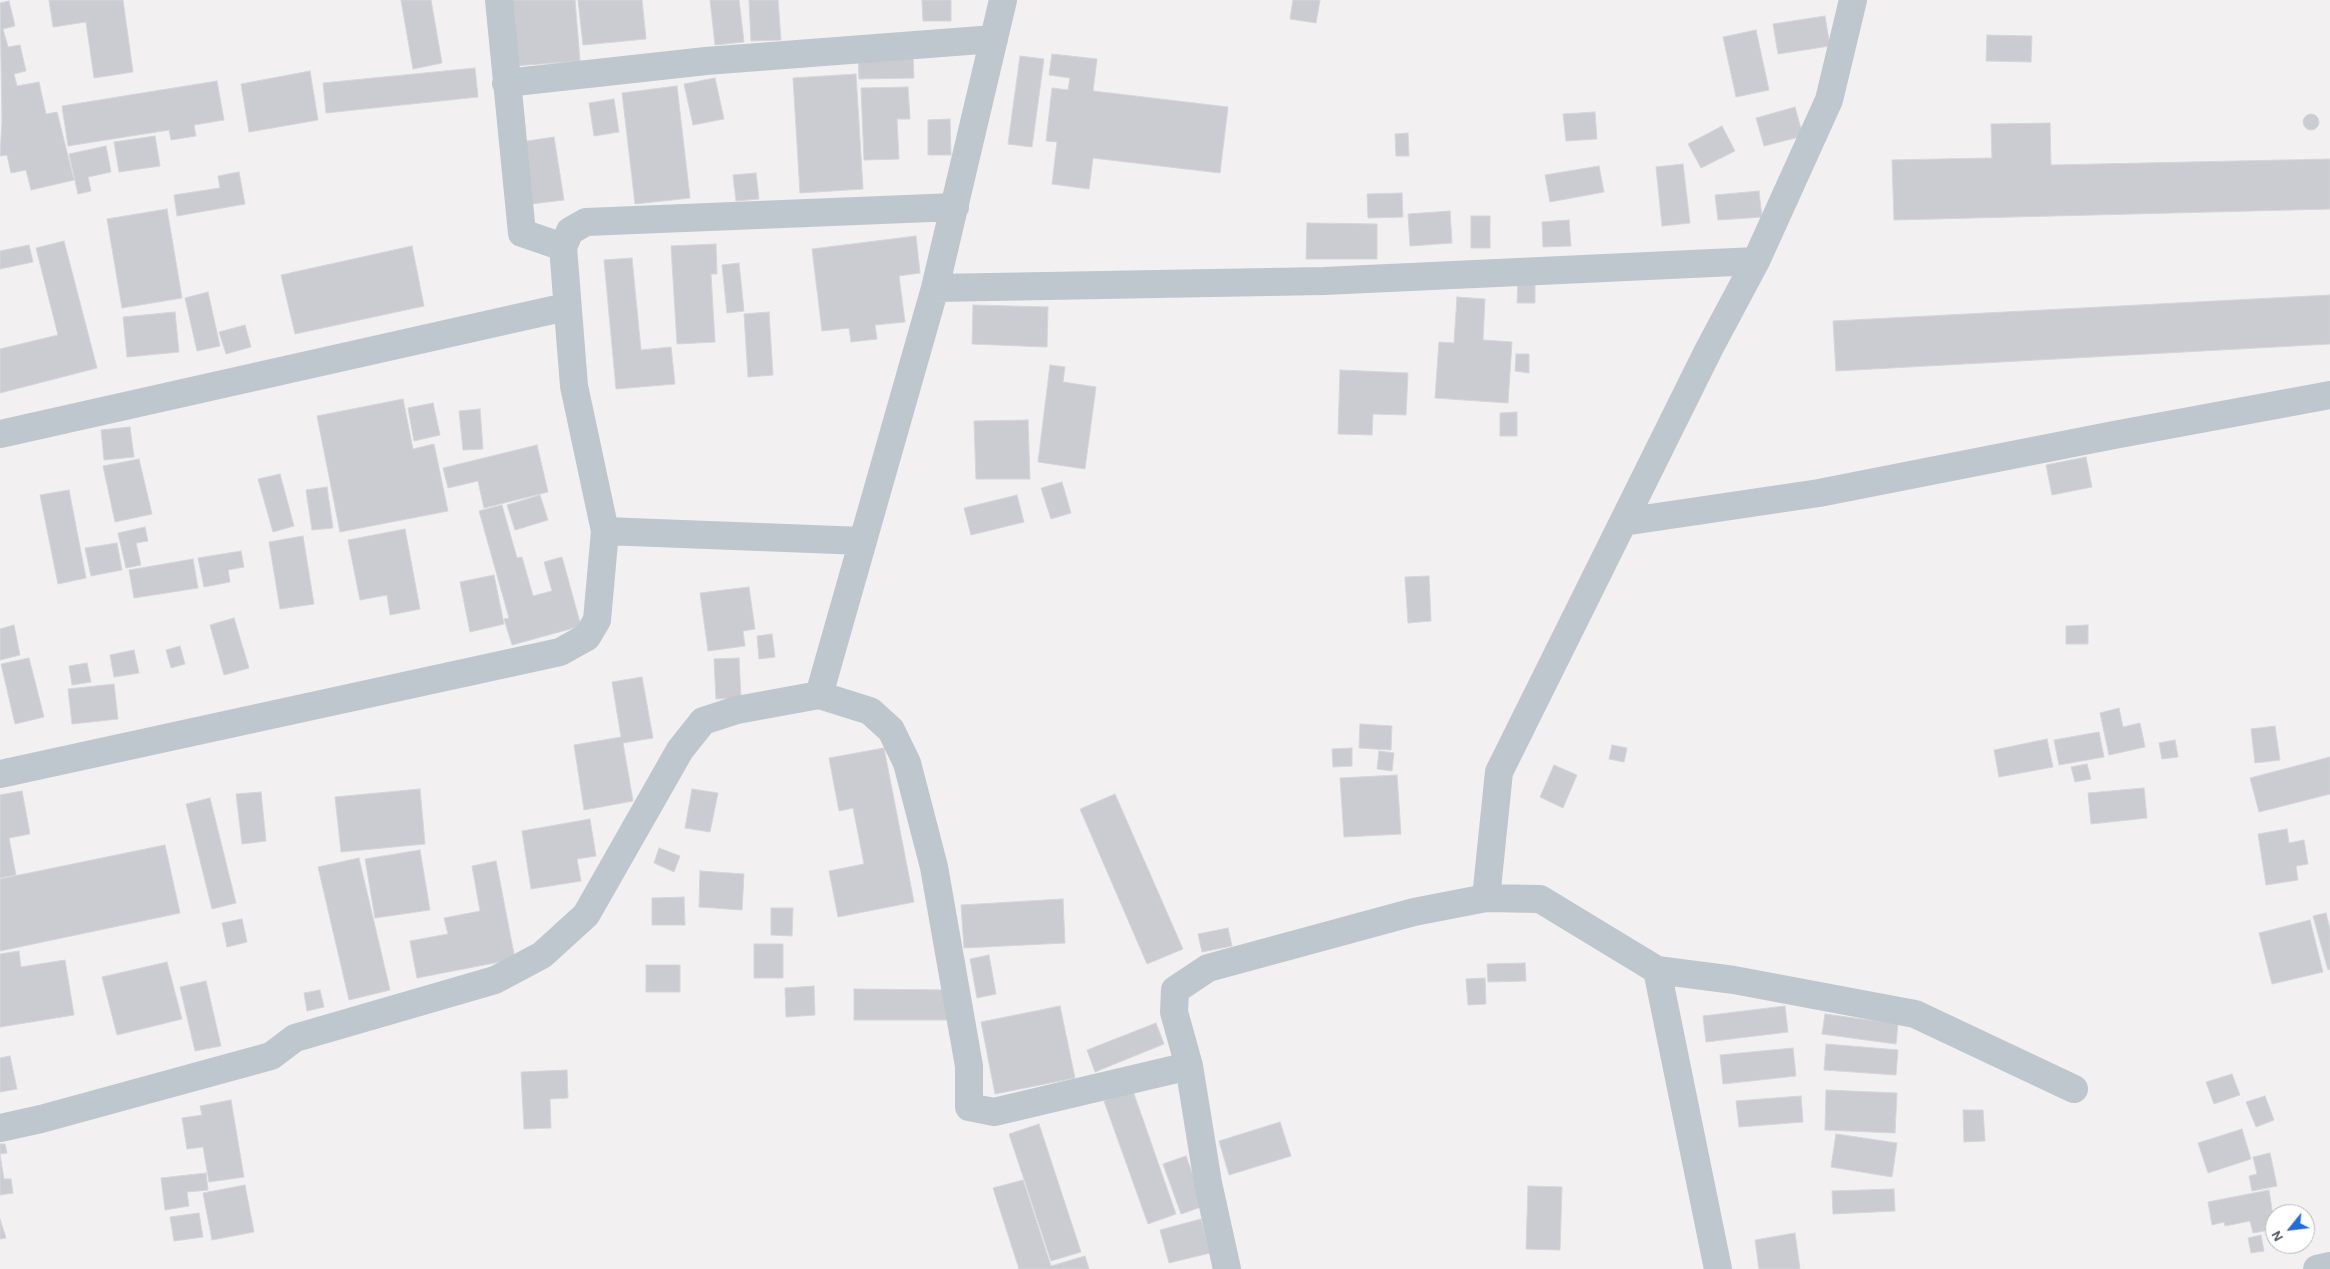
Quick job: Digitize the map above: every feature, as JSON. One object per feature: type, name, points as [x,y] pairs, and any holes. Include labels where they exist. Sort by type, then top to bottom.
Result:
[{"type":"street","points":[[499,0],[522,233],[563,247]]},
{"type":"street","points":[[819,695],[935,288],[1003,0]]},
{"type":"street","points":[[1486,898],[1499,772],[1709,349],[1756,261],[1829,100],[1853,0]]},
{"type":"street","points":[[506,83],[706,60],[994,40]]},
{"type":"street","points":[[0,774],[560,652],[587,637],[597,620],[605,531],[574,386],[566,307],[563,247],[570,231],[586,222],[955,207]]},
{"type":"street","points":[[935,288],[1324,281],[1756,261]]},
{"type":"street","points":[[0,434],[566,307]]},
{"type":"street","points":[[1623,522],[1819,493],[2114,434],[2330,395]]},
{"type":"street","points":[[605,531],[863,541]]},
{"type":"street","points":[[0,1128],[41,1119],[270,1056],[295,1038],[495,980],[503,976],[542,955],[586,915],[680,750],[704,721],[738,710],[819,695],[870,711],[892,730],[907,763],[934,867],[969,1066],[969,1107],[994,1112],[1189,1066]]},
{"type":"street","points":[[1227,1269],[1208,1183],[1189,1066],[1174,1012],[1176,990],[1208,968],[1414,912],[1486,898],[1540,899],[1658,970],[1734,980],[1915,1014],[2074,1089]]},
{"type":"street","points":[[1658,970],[1718,1269]]},
{"type":"street","points":[[2317,1269],[2330,1266]]},
{"type":"building","points":[[49,0],[123,0],[133,72],[94,78],[86,22],[53,27]]},
{"type":"building","points":[[401,0],[431,0],[442,63],[413,69]]},
{"type":"building","points":[[508,0],[575,0],[580,61],[514,66]]},
{"type":"building","points":[[578,0],[642,0],[646,39],[583,45]]},
{"type":"building","points":[[710,0],[739,0],[744,42],[715,45]]},
{"type":"building","points":[[749,0],[778,0],[781,40],[751,41]]},
{"type":"building","points":[[922,0],[951,0],[951,21],[923,21]]},
{"type":"building","points":[[1293,0],[1320,0],[1316,23],[1290,19]]},
{"type":"building","points":[[9,1],[15,26],[3,29],[8,47],[20,45],[26,71],[14,74],[17,86],[39,82],[46,114],[57,112],[74,180],[31,190],[26,170],[11,173],[7,155],[0,156],[2,121],[0,3]]},
{"type":"building","points":[[1825,16],[1830,46],[1778,54],[1773,24]]},
{"type":"building","points":[[1756,30],[1769,90],[1736,97],[1723,37]]},
{"type":"building","points":[[1987,35],[2032,36],[2031,62],[1986,61]]},
{"type":"building","points":[[913,54],[914,78],[859,79],[858,55]]},
{"type":"building","points":[[1052,54],[1097,59],[1093,91],[1228,107],[1220,173],[1093,158],[1089,189],[1052,184],[1057,142],[1046,141],[1052,88],[1068,90],[1070,78],[1049,75]]},
{"type":"building","points":[[1020,56],[1044,59],[1032,147],[1008,144]]},
{"type":"building","points":[[475,68],[478,97],[326,113],[323,83]]},
{"type":"building","points":[[310,71],[318,120],[249,132],[241,84]]},
{"type":"building","points":[[856,74],[863,189],[800,193],[793,78]]},
{"type":"building","points":[[715,78],[724,119],[693,125],[684,84]]},
{"type":"building","points":[[217,81],[224,120],[194,125],[196,136],[171,140],[169,130],[68,146],[62,106]]},
{"type":"building","points":[[677,86],[690,198],[635,204],[622,93]]},
{"type":"building","points":[[908,87],[910,119],[897,119],[899,159],[864,160],[861,88]]},
{"type":"building","points":[[614,99],[619,132],[594,136],[589,103]]},
{"type":"building","points":[[1795,107],[1803,136],[1764,146],[1756,118]]},
{"type":"building","points":[[1595,112],[1597,139],[1566,141],[1563,114]]},
{"type":"building","points":[[2308,114],[2314,114],[2319,119],[2317,128],[2308,130],[2303,125],[2303,119]]},
{"type":"building","points":[[950,119],[951,155],[928,155],[928,120]]},
{"type":"building","points":[[2050,123],[2051,165],[2330,159],[2330,209],[1894,220],[1892,160],[1992,158],[1991,124]]},
{"type":"building","points":[[1722,126],[1735,151],[1701,168],[1688,144]]},
{"type":"building","points":[[1408,133],[1409,156],[1396,156],[1395,134]]},
{"type":"building","points":[[155,136],[160,166],[119,172],[114,142]]},
{"type":"building","points":[[554,137],[564,200],[531,204],[521,142]]},
{"type":"building","points":[[106,146],[111,172],[88,177],[91,191],[78,194],[69,154]]},
{"type":"building","points":[[1683,164],[1690,223],[1662,226],[1656,167]]},
{"type":"building","points":[[1599,166],[1604,192],[1550,202],[1545,175]]},
{"type":"building","points":[[239,172],[245,204],[177,216],[174,195],[220,188],[218,176]]},
{"type":"building","points":[[756,173],[759,199],[736,201],[733,175]]},
{"type":"building","points":[[1759,191],[1762,217],[1718,220],[1715,195]]},
{"type":"building","points":[[1402,193],[1403,217],[1368,218],[1367,194]]},
{"type":"building","points":[[167,209],[182,298],[122,308],[107,219]]},
{"type":"building","points":[[1450,211],[1452,243],[1410,246],[1408,214]]},
{"type":"building","points":[[1471,216],[1490,216],[1490,248],[1471,248]]},
{"type":"building","points":[[1569,220],[1571,246],[1543,247],[1542,222]]},
{"type":"building","points":[[1307,223],[1377,224],[1377,259],[1306,259]]},
{"type":"building","points":[[916,236],[920,273],[899,276],[905,322],[875,325],[877,339],[851,342],[849,328],[822,331],[812,249]]},
{"type":"building","points":[[64,241],[97,368],[0,393],[0,349],[58,335],[36,248]]},
{"type":"building","points":[[716,244],[717,274],[711,274],[715,342],[677,344],[671,246]]},
{"type":"building","points":[[29,245],[33,262],[0,269],[0,251]]},
{"type":"building","points":[[412,246],[424,306],[295,334],[281,275]]},
{"type":"building","points":[[632,258],[641,350],[671,347],[675,384],[616,389],[604,260]]},
{"type":"building","points":[[739,263],[744,311],[727,313],[722,265]]},
{"type":"building","points":[[1518,276],[1535,276],[1535,303],[1517,303]]},
{"type":"building","points":[[208,292],[220,346],[197,351],[185,298]]},
{"type":"building","points":[[2330,295],[2330,344],[1836,371],[1833,321]]},
{"type":"building","points":[[1457,297],[1485,299],[1483,340],[1512,342],[1508,403],[1435,398],[1439,342],[1454,343]]},
{"type":"building","points":[[973,305],[1048,307],[1047,347],[972,344]]},
{"type":"building","points":[[175,312],[179,352],[127,357],[123,317]]},
{"type":"building","points":[[769,312],[773,375],[748,377],[744,314]]},
{"type":"building","points":[[245,325],[251,347],[226,354],[219,332]]},
{"type":"building","points":[[1516,354],[1529,354],[1529,373],[1515,371]]},
{"type":"building","points":[[1050,365],[1065,367],[1063,382],[1096,387],[1085,469],[1038,462]]},
{"type":"building","points":[[1340,370],[1408,373],[1406,415],[1373,414],[1372,435],[1338,434]]},
{"type":"building","points":[[403,399],[413,449],[434,444],[448,511],[340,532],[317,416]]},
{"type":"building","points":[[433,403],[440,435],[414,441],[408,408]]},
{"type":"building","points":[[480,409],[483,449],[463,450],[459,411]]},
{"type":"building","points":[[1517,412],[1517,436],[1500,436],[1500,413]]},
{"type":"building","points":[[1028,420],[1030,479],[976,479],[974,421]]},
{"type":"building","points":[[130,427],[134,457],[104,460],[101,430]]},
{"type":"building","points":[[537,445],[548,492],[484,508],[478,481],[448,488],[443,468]]},
{"type":"building","points":[[2086,457],[2092,487],[2052,495],[2046,465]]},
{"type":"building","points":[[139,459],[152,514],[115,522],[103,466]]},
{"type":"building","points":[[280,474],[294,526],[273,532],[258,479]]},
{"type":"building","points":[[1062,482],[1071,513],[1051,519],[1041,488]]},
{"type":"building","points":[[327,487],[333,528],[312,530],[306,490]]},
{"type":"building","points":[[69,490],[86,578],[58,584],[40,495]]},
{"type":"building","points":[[540,495],[548,520],[515,530],[507,505]]},
{"type":"building","points":[[1017,495],[1024,522],[971,535],[964,508]]},
{"type":"building","points":[[502,505],[517,558],[522,557],[533,596],[552,591],[544,562],[562,557],[581,626],[512,645],[504,619],[509,618],[479,511]]},
{"type":"building","points":[[145,527],[148,541],[136,543],[141,565],[126,568],[118,533]]},
{"type":"building","points":[[405,529],[420,609],[390,615],[387,595],[360,600],[348,540]]},
{"type":"building","points":[[303,536],[314,604],[280,609],[269,542]]},
{"type":"building","points":[[117,543],[122,570],[91,576],[85,548]]},
{"type":"building","points":[[241,551],[244,567],[228,570],[230,582],[204,587],[198,558]]},
{"type":"building","points":[[193,559],[198,588],[134,598],[129,570]]},
{"type":"building","points":[[494,575],[504,624],[470,632],[460,582]]},
{"type":"building","points":[[1429,576],[1431,621],[1408,623],[1405,577]]},
{"type":"building","points":[[749,587],[755,629],[743,631],[745,646],[708,651],[700,593]]},
{"type":"building","points":[[234,618],[249,668],[224,675],[210,625]]},
{"type":"building","points":[[14,625],[20,655],[0,660],[0,629]]},
{"type":"building","points":[[2088,625],[2088,644],[2066,644],[2066,626]]},
{"type":"building","points":[[772,634],[775,657],[759,659],[757,636]]},
{"type":"building","points":[[180,646],[185,664],[171,668],[166,650]]},
{"type":"building","points":[[134,650],[139,673],[114,677],[110,655]]},
{"type":"building","points":[[29,658],[44,717],[15,724],[1,664]]},
{"type":"building","points":[[739,658],[741,698],[716,699],[714,659]]},
{"type":"building","points":[[87,663],[91,682],[72,685],[69,666]]},
{"type":"building","points":[[642,677],[653,738],[623,743],[633,801],[584,810],[574,745],[621,737],[612,682]]},
{"type":"building","points":[[114,684],[118,719],[72,724],[68,689]]},
{"type":"building","points":[[2119,708],[2123,727],[2140,723],[2145,747],[2109,755],[2100,713]]},
{"type":"building","points":[[1360,724],[1392,726],[1391,750],[1359,748]]},
{"type":"building","points":[[2275,726],[2280,760],[2255,763],[2251,729]]},
{"type":"building","points":[[2099,732],[2104,757],[2059,765],[2054,740]]},
{"type":"building","points":[[2047,739],[2053,767],[1999,777],[1994,750]]},
{"type":"building","points":[[2175,740],[2178,757],[2162,759],[2159,743]]},
{"type":"building","points":[[1612,745],[1627,748],[1624,762],[1609,759]]},
{"type":"building","points":[[884,748],[914,902],[838,917],[829,871],[864,864],[853,808],[839,811],[829,758]]},
{"type":"building","points":[[1352,748],[1352,766],[1333,767],[1332,749]]},
{"type":"building","points":[[1379,751],[1394,753],[1392,771],[1377,769]]},
{"type":"building","points":[[2330,757],[2330,794],[2259,812],[2250,778]]},
{"type":"building","points":[[2087,764],[2091,779],[2075,782],[2071,767]]},
{"type":"building","points":[[1554,765],[1577,775],[1563,808],[1540,797]]},
{"type":"building","points":[[1397,775],[1401,834],[1344,837],[1340,778]]},
{"type":"building","points":[[2144,788],[2147,818],[2091,824],[2088,793]]},
{"type":"building","points":[[420,789],[425,844],[341,852],[335,797]]},
{"type":"building","points":[[692,789],[718,793],[710,832],[685,828]]},
{"type":"building","points":[[22,791],[30,834],[9,838],[16,875],[0,878],[0,795]]},
{"type":"building","points":[[261,792],[266,841],[242,844],[236,794]]},
{"type":"building","points":[[1115,794],[1183,949],[1147,964],[1080,809]]},
{"type":"building","points":[[210,798],[236,903],[212,909],[186,804]]},
{"type":"building","points":[[590,819],[596,856],[577,859],[581,881],[531,889],[522,831]]},
{"type":"building","points":[[2287,829],[2289,843],[2304,840],[2308,864],[2296,866],[2298,880],[2266,885],[2258,834]]},
{"type":"building","points":[[165,845],[180,913],[0,951],[0,879]]},
{"type":"building","points":[[659,848],[680,856],[674,872],[654,863]]},
{"type":"building","points":[[420,850],[430,910],[375,918],[365,859]]},
{"type":"building","points":[[359,858],[390,990],[349,1000],[318,867]]},
{"type":"building","points":[[496,861],[515,959],[417,978],[410,941],[448,934],[444,918],[480,911],[472,866]]},
{"type":"building","points":[[700,871],[744,874],[742,910],[699,907]]},
{"type":"building","points":[[684,897],[685,925],[652,925],[652,898]]},
{"type":"building","points":[[1063,899],[1065,943],[964,948],[961,905]]},
{"type":"building","points":[[771,908],[793,908],[792,936],[771,935]]},
{"type":"building","points":[[2326,913],[2330,929],[2330,969],[2328,970],[2313,916]]},
{"type":"building","points":[[242,919],[247,942],[227,947],[222,923]]},
{"type":"building","points":[[2310,920],[2323,972],[2272,984],[2259,933]]},
{"type":"building","points":[[1228,928],[1232,946],[1202,952],[1198,934]]},
{"type":"building","points":[[754,944],[783,944],[783,978],[754,978]]},
{"type":"building","points":[[19,951],[21,967],[65,960],[74,1015],[0,1027],[0,954]]},
{"type":"building","points":[[989,955],[996,994],[977,998],[970,959]]},
{"type":"building","points":[[167,962],[182,1019],[117,1035],[102,977]]},
{"type":"building","points":[[1525,963],[1526,981],[1488,982],[1487,964]]},
{"type":"building","points":[[646,965],[680,965],[680,992],[646,992]]},
{"type":"building","points":[[1485,978],[1486,1004],[1468,1005],[1466,979]]},
{"type":"building","points":[[206,981],[221,1046],[195,1051],[180,987]]},
{"type":"building","points":[[814,986],[815,1015],[786,1017],[785,988]]},
{"type":"building","points":[[854,989],[948,990],[948,1020],[854,1020]]},
{"type":"building","points":[[320,990],[324,1007],[307,1011],[304,993]]},
{"type":"building","points":[[1060,1006],[1075,1078],[995,1094],[981,1022]]},
{"type":"building","points":[[1785,1006],[1788,1032],[1706,1042],[1703,1016]]},
{"type":"building","points":[[1825,1014],[1898,1024],[1896,1044],[1822,1034]]},
{"type":"building","points":[[1156,1023],[1164,1044],[1095,1072],[1087,1050]]},
{"type":"building","points":[[1826,1044],[1898,1050],[1896,1075],[1824,1070]]},
{"type":"building","points":[[1793,1048],[1796,1076],[1723,1084],[1720,1055]]},
{"type":"building","points":[[10,1056],[17,1089],[0,1092],[0,1058]]},
{"type":"building","points":[[567,1070],[568,1098],[550,1099],[551,1128],[524,1129],[521,1072]]},
{"type":"building","points":[[2232,1074],[2240,1095],[2214,1104],[2206,1082]]},
{"type":"building","points":[[1826,1090],[1897,1093],[1895,1133],[1825,1130]]},
{"type":"building","points":[[1133,1091],[1176,1214],[1148,1224],[1104,1101]]},
{"type":"building","points":[[1801,1096],[1803,1122],[1739,1127],[1736,1101]]},
{"type":"building","points":[[2265,1096],[2274,1120],[2256,1127],[2246,1102]]},
{"type":"building","points":[[231,1100],[244,1177],[209,1182],[203,1147],[187,1149],[182,1118],[202,1115],[200,1106]]},
{"type":"building","points":[[1963,1110],[1983,1110],[1985,1141],[1964,1142]]},
{"type":"building","points":[[1280,1122],[1291,1156],[1229,1175],[1219,1141]]},
{"type":"building","points":[[1039,1124],[1081,1252],[1051,1261],[1009,1134]]},
{"type":"building","points":[[2242,1129],[2251,1159],[2208,1173],[2198,1143]]},
{"type":"building","points":[[1836,1134],[1897,1143],[1892,1177],[1831,1167]]},
{"type":"building","points":[[0,1144],[5,1144],[7,1153],[0,1154]]},
{"type":"building","points":[[2270,1153],[2277,1186],[2252,1191],[2249,1176],[2257,1174],[2253,1157]]},
{"type":"building","points":[[0,1155],[4,1179],[11,1179],[13,1193],[0,1195]]},
{"type":"building","points":[[1186,1156],[1204,1206],[1181,1214],[1163,1164]]},
{"type":"building","points":[[206,1173],[208,1190],[187,1192],[189,1206],[165,1210],[161,1178]]},
{"type":"building","points":[[1023,1180],[1051,1266],[1085,1256],[1089,1269],[1019,1269],[993,1188]]},
{"type":"building","points":[[245,1185],[254,1232],[212,1240],[203,1193]]},
{"type":"building","points":[[1528,1186],[1562,1187],[1560,1250],[1526,1249]]},
{"type":"building","points":[[1894,1189],[1895,1211],[1833,1214],[1832,1191]]},
{"type":"building","points":[[2269,1190],[2271,1204],[2265,1204],[2265,1231],[2253,1233],[2250,1221],[2225,1226],[2224,1222],[2212,1225],[2208,1202]]},
{"type":"building","points":[[199,1213],[203,1237],[174,1241],[170,1217]]},
{"type":"building","points":[[0,1219],[6,1238],[0,1239]]},
{"type":"building","points":[[1201,1219],[1210,1253],[1169,1263],[1160,1230]]},
{"type":"building","points":[[1795,1233],[1800,1269],[1759,1269],[1755,1240]]},
{"type":"building","points":[[2261,1235],[2264,1251],[2251,1253],[2248,1238]]}]
